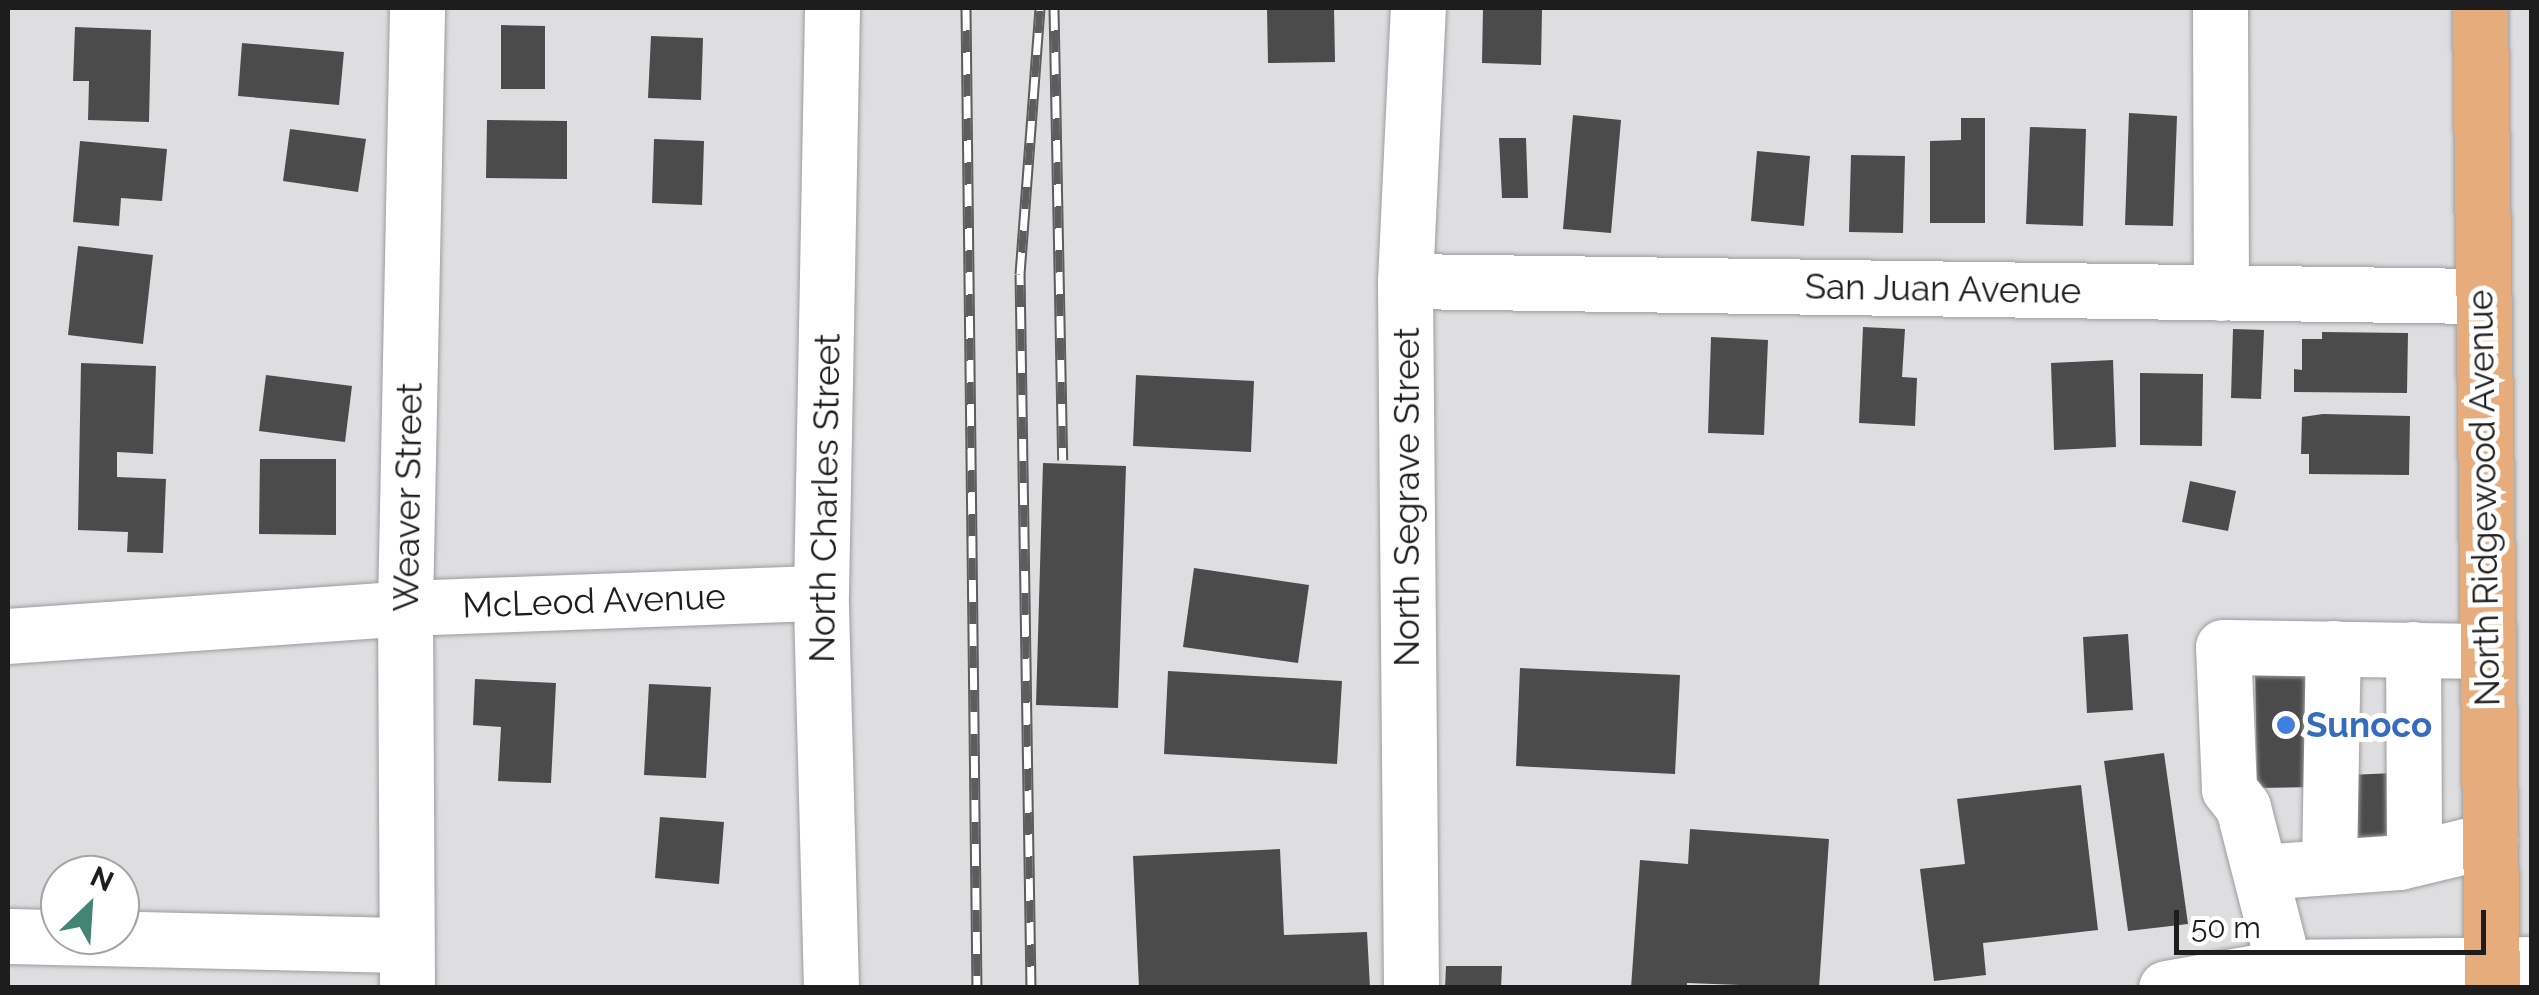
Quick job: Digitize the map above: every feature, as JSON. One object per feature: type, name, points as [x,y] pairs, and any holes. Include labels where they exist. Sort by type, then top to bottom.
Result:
[{"type":"main road","name":"North Ridgewood Avenue","points":[[2480,8],[2480,296],[2490,840],[2505,971]]},
{"type":"street","name":"Weaver Street","points":[[407,966],[405,608],[418,8]]},
{"type":"street","name":"North Charles Street","points":[[831,988],[821,592],[832,8]]},
{"type":"street","name":"North Segrave Street","points":[[1411,988],[1406,281],[1418,8]]},
{"type":"street","points":[[2220,8],[2221,293]]},
{"type":"street","name":"San Juan Avenue","points":[[1406,281],[2480,296]]},
{"type":"street","name":"McLeod Avenue","points":[[8,636],[405,608],[821,592]]},
{"type":"street","points":[[2284,967],[2243,807],[2229,789],[2222,647],[2486,650]]},
{"type":"street","points":[[2328,867],[2333,648]]},
{"type":"street","points":[[2413,649],[2414,858]]},
{"type":"street","points":[[2260,872],[2414,858],[2490,840]]},
{"type":"street","points":[[8,936],[407,966]]},
{"type":"street","points":[[2166,988],[2284,967],[2360,976],[2505,971]]},
{"type":"building","points":[[1267,8],[1334,8],[1335,62],[1268,63]]},
{"type":"building","points":[[1483,8],[1542,10],[1541,65],[1482,63]]},
{"type":"building","points":[[501,25],[545,26],[545,89],[501,89]]},
{"type":"building","points":[[75,27],[151,30],[149,122],[88,120],[89,81],[73,81]]},
{"type":"building","points":[[651,36],[703,38],[701,100],[648,98]]},
{"type":"building","points":[[242,43],[344,52],[339,105],[238,96]]},
{"type":"building","points":[[2129,113],[2177,116],[2173,226],[2125,225]]},
{"type":"building","points":[[1573,115],[1621,120],[1611,233],[1563,229]]},
{"type":"building","points":[[1961,118],[1985,118],[1985,223],[1930,223],[1930,141],[1961,140]]},
{"type":"building","points":[[487,120],[567,121],[567,179],[486,178]]},
{"type":"building","points":[[2030,127],[2086,129],[2083,226],[2026,224]]},
{"type":"building","points":[[290,129],[366,139],[358,192],[283,181]]},
{"type":"building","points":[[1499,138],[1526,138],[1528,198],[1502,198]]},
{"type":"building","points":[[654,139],[704,141],[702,205],[652,203]]},
{"type":"building","points":[[80,141],[167,149],[162,201],[121,198],[119,226],[73,222]]},
{"type":"building","points":[[1757,151],[1810,156],[1804,226],[1751,221]]},
{"type":"building","points":[[1851,155],[1905,156],[1903,233],[1849,232]]},
{"type":"building","points":[[78,246],[153,255],[143,344],[68,335]]},
{"type":"building","points":[[1863,327],[1905,329],[1902,377],[1917,378],[1915,426],[1859,423]]},
{"type":"building","points":[[2233,329],[2264,330],[2261,399],[2231,398]]},
{"type":"building","points":[[2322,332],[2408,333],[2407,393],[2294,392],[2294,369],[2302,370],[2302,339],[2322,339]]},
{"type":"building","points":[[1711,337],[1768,340],[1764,435],[1708,433]]},
{"type":"building","points":[[2113,360],[2116,447],[2054,450],[2051,363]]},
{"type":"building","points":[[81,363],[156,366],[153,454],[117,452],[117,477],[166,479],[163,553],[127,552],[128,532],[78,530]]},
{"type":"building","points":[[2140,373],[2203,374],[2202,446],[2140,445]]},
{"type":"building","points":[[266,375],[352,386],[345,442],[259,431]]},
{"type":"building","points":[[1136,375],[1254,381],[1251,452],[1133,446]]},
{"type":"building","points":[[2410,416],[2409,475],[2309,474],[2309,454],[2301,454],[2302,417]]},
{"type":"building","points":[[260,459],[336,459],[336,535],[259,534]]},
{"type":"building","points":[[1043,463],[1126,466],[1118,708],[1036,705]]},
{"type":"building","points":[[2190,481],[2236,491],[2228,531],[2182,522]]},
{"type":"building","points":[[1194,568],[1309,585],[1298,663],[1183,647]]},
{"type":"building","points":[[2128,634],[2133,710],[2087,713],[2083,637]]},
{"type":"building","name":"Sunoco","points":[[2315,662],[2318,787],[2257,788],[2255,663]]},
{"type":"building","points":[[1520,668],[1680,675],[1675,774],[1516,766]]},
{"type":"building","points":[[1168,671],[1342,681],[1337,764],[1164,754]]},
{"type":"building","points":[[475,679],[556,683],[551,783],[498,781],[501,727],[473,725]]},
{"type":"building","points":[[649,684],[711,687],[706,778],[644,775]]},
{"type":"building","points":[[2164,753],[2188,924],[2128,931],[2104,761]]},
{"type":"building","points":[[2396,773],[2397,843],[2351,844],[2348,775]]},
{"type":"building","points":[[2081,785],[2098,930],[1983,943],[1986,975],[1934,981],[1920,869],[1965,864],[1957,799]]},
{"type":"building","points":[[660,817],[724,822],[719,884],[655,878]]},
{"type":"building","points":[[1690,829],[1829,839],[1819,988],[1687,983],[1687,988],[1631,988],[1640,860],[1688,864]]},
{"type":"building","points":[[1280,849],[1284,935],[1367,932],[1370,988],[1139,988],[1133,856]]},
{"type":"building","points":[[1446,966],[1502,966],[1501,988],[1445,988]]},
{"type":"railway","points":[[966,8],[977,988]]},
{"type":"railway","points":[[1031,988],[1020,274],[1040,8]]},
{"type":"railway","points":[[1054,8],[1063,460]]},
{"type":"place","name":"Sunoco","points":[[2286,725]]}]
